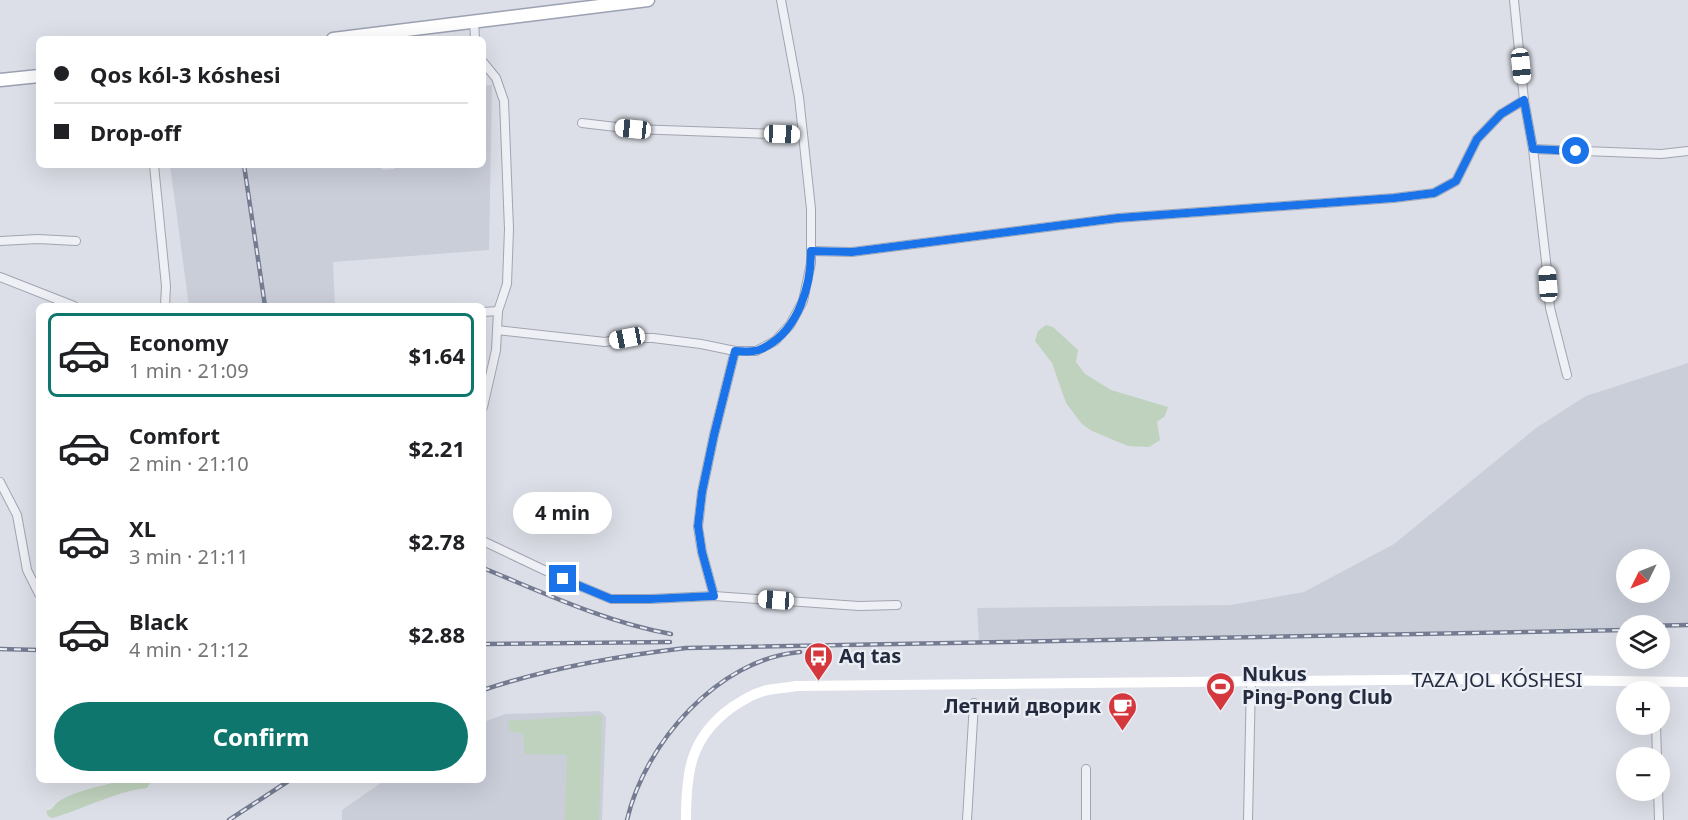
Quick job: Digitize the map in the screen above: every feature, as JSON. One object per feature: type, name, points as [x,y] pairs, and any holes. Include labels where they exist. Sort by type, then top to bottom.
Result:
[{"type":"main road","points":[[355,36],[648,0]]},
{"type":"main road","points":[[0,80],[36,76]]},
{"type":"main road","name":"TAZA JOL KÓSHESI","points":[[686,820],[686,797],[696,746],[714,721],[746,698],[768,690],[796,686],[1478,679],[1616,685]]},
{"type":"main road","name":"TAZA JOL KÓSHESI","points":[[1670,685],[1688,682]]},
{"type":"street","points":[[497,330],[574,340],[605,342],[627,338],[653,339],[701,344],[735,351],[756,351],[775,342],[790,325],[803,300],[811,263],[811,209],[799,97],[781,0]]},
{"type":"street","points":[[1514,0],[1550,308],[1567,375]]},
{"type":"street","points":[[474,20],[475,36]]},
{"type":"street","points":[[486,66],[496,78],[504,101],[509,229],[507,284],[498,311],[496,350],[486,394]]},
{"type":"street","points":[[811,251],[852,252],[1118,218],[1394,198],[1434,193],[1456,181],[1477,139],[1501,114],[1524,100]]},
{"type":"street","points":[[582,123],[633,129],[803,135]]},
{"type":"street","points":[[1533,149],[1661,154],[1688,152]]},
{"type":"street","points":[[154,168],[166,286],[165,303]]},
{"type":"street","points":[[0,240],[76,241]]},
{"type":"street","points":[[0,277],[66,303]]},
{"type":"street","points":[[486,312],[498,311]]},
{"type":"street","points":[[714,596],[702,552],[698,526],[702,492],[714,435],[735,351]]},
{"type":"street","points":[[0,482],[17,514],[27,570],[36,588]]},
{"type":"street","points":[[486,542],[611,599],[714,596],[859,606],[897,605]]},
{"type":"street","points":[[1248,820],[1251,681]]},
{"type":"street","points":[[967,820],[974,703]]},
{"type":"street","points":[[1086,769],[1086,820]]},
{"type":"street","points":[[1658,801],[1659,820]]},
{"type":"shaded area","points":[[492,85],[489,250],[333,262],[335,303],[189,303],[170,168],[382,168],[382,170],[486,168],[486,86]]},
{"type":"shaded area","points":[[1688,363],[1688,627],[1670,627],[1670,615],[1616,615],[1616,628],[979,641],[977,608],[1231,605],[1304,592],[1394,544],[1536,428],[1586,396]]},
{"type":"shaded area","points":[[600,711],[606,717],[602,820],[342,820],[342,810],[381,783],[486,783],[486,721],[506,714]]},
{"type":"green space","points":[[1046,325],[1053,327],[1078,350],[1076,362],[1085,374],[1111,390],[1168,407],[1165,416],[1157,422],[1160,440],[1149,447],[1128,446],[1092,431],[1082,424],[1066,403],[1052,363],[1035,341],[1038,331]]},
{"type":"green space","points":[[600,715],[602,717],[599,820],[565,820],[567,755],[525,754],[523,734],[509,731],[508,721]]},
{"type":"green space","points":[[111,783],[150,783],[147,788],[122,793],[52,818],[48,816],[46,811],[52,809],[57,803],[84,790]]},
{"type":"railway","points":[[244,168],[265,303]]},
{"type":"railway","points":[[486,569],[599,614],[646,629],[671,634]]},
{"type":"railway","points":[[1670,625],[1688,625]]},
{"type":"railway","points":[[486,689],[533,675],[583,664],[686,648],[1616,630]]},
{"type":"railway","points":[[486,644],[670,642]]},
{"type":"railway","points":[[0,649],[36,650]]},
{"type":"railway","points":[[627,820],[636,791],[650,762],[668,735],[690,710],[714,688],[741,670],[770,658],[800,652]]},
{"type":"railway","points":[[229,820],[285,783]]},
{"type":"place","name":"Aq tas","points":[[818,682]]},
{"type":"place","name":"Nukus Ping-Pong Club","points":[[1221,712]]},
{"type":"place","name":"Летний дворик","points":[[1122,732]]},
{"type":"route","points":[[563,579],[611,599],[714,596],[702,552],[698,526],[702,492],[714,435],[735,351],[756,351],[775,342],[790,325],[803,300],[811,263],[811,251],[852,252],[1118,218],[1394,198],[1434,193],[1456,181],[1477,139],[1501,114],[1524,100],[1533,149],[1576,151]]}]
